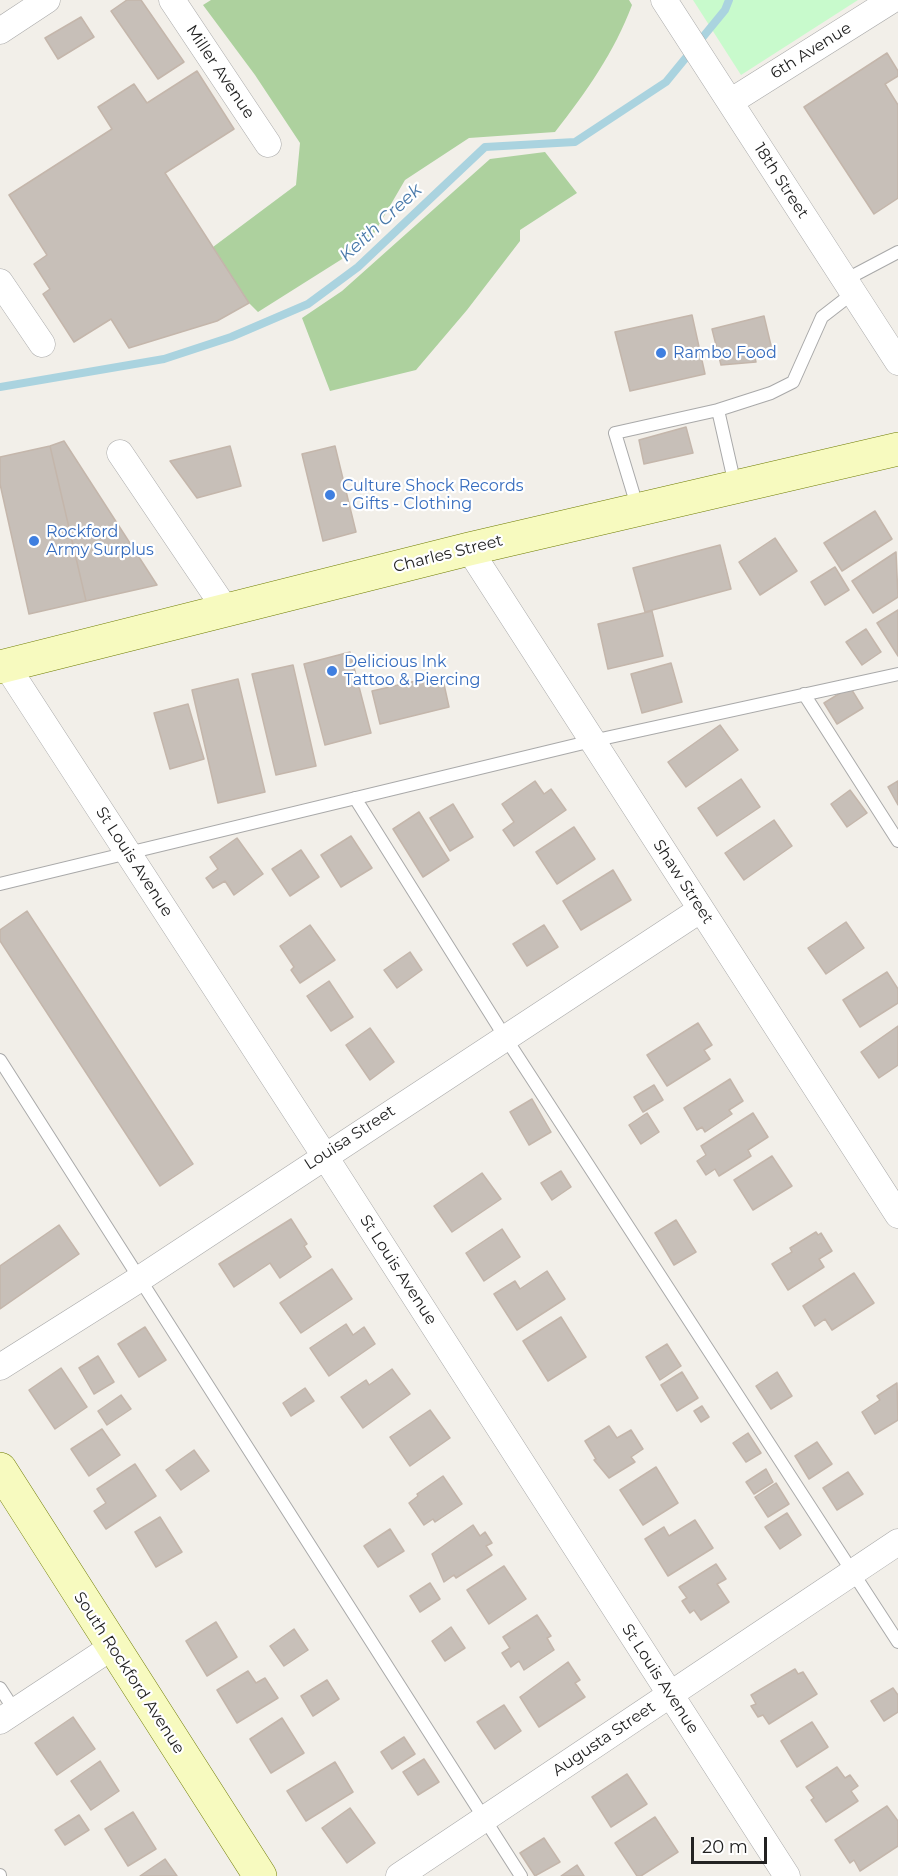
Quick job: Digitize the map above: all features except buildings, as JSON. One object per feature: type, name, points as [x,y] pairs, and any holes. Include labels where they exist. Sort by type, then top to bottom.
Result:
[{"type":"main road","name":"Charles Street","points":[[3,666],[469,549],[898,449]]},
{"type":"main road","name":"South Rockford Avenue","points":[[1,1471],[260,1876]]},
{"type":"street","points":[[0,31],[47,0]]},
{"type":"street","name":"Miller Avenue","points":[[172,0],[268,144]]},
{"type":"street","name":"6th Avenue","points":[[730,102],[892,0]]},
{"type":"street","name":"18th Street","points":[[671,10],[898,362]]},
{"type":"street","points":[[0,282],[42,344]]},
{"type":"street","points":[[120,453],[226,610]]},
{"type":"street","name":"Shaw Street","points":[[469,549],[898,1215]]},
{"type":"street","name":"St Louis Avenue","points":[[3,666],[128,852],[787,1876]]},
{"type":"street","name":"Louisa Street","points":[[0,1367],[141,1278],[324,1155],[700,910]]},
{"type":"street","name":"Augusta Street","points":[[399,1876],[898,1542]]},
{"type":"street","points":[[8,1716],[112,1647]]},
{"type":"lane","points":[[638,509],[615,433],[718,410],[771,393],[793,382],[822,317],[849,286],[898,252]]},
{"type":"lane","points":[[718,410],[735,486]]},
{"type":"lane","points":[[0,884],[592,741],[898,674]]},
{"type":"lane","points":[[804,694],[898,841]]},
{"type":"lane","points":[[355,798],[505,1037],[898,1642]]},
{"type":"lane","points":[[0,1060],[521,1876]]},
{"type":"lane","points":[[0,1688],[8,1716]]},
{"type":"green space","points":[[211,0],[629,0],[632,5],[617,39],[598,72],[555,132],[469,138],[405,180],[369,242],[258,312],[249,303],[213,247],[296,185],[300,143],[255,75],[203,5]]},
{"type":"green space","points":[[693,0],[858,0],[741,75]]},
{"type":"green space","points":[[545,152],[577,193],[520,230],[520,241],[467,310],[416,370],[330,391],[302,318],[342,291],[490,159]]},
{"type":"waterway","name":"Keith Creek","points":[[0,387],[164,359],[231,337],[308,304],[358,267],[485,147],[575,142],[666,82],[725,10],[729,0]]},
{"type":"place","name":"Rambo Food","points":[[661,353]]},
{"type":"place","name":"Culture Shock Records - Gifts - Clothing","points":[[330,495]]},
{"type":"place","name":"Rockford Army Surplus","points":[[34,541]]},
{"type":"place","name":"Delicious Ink Tattoo & Piercing","points":[[332,671]]}]
